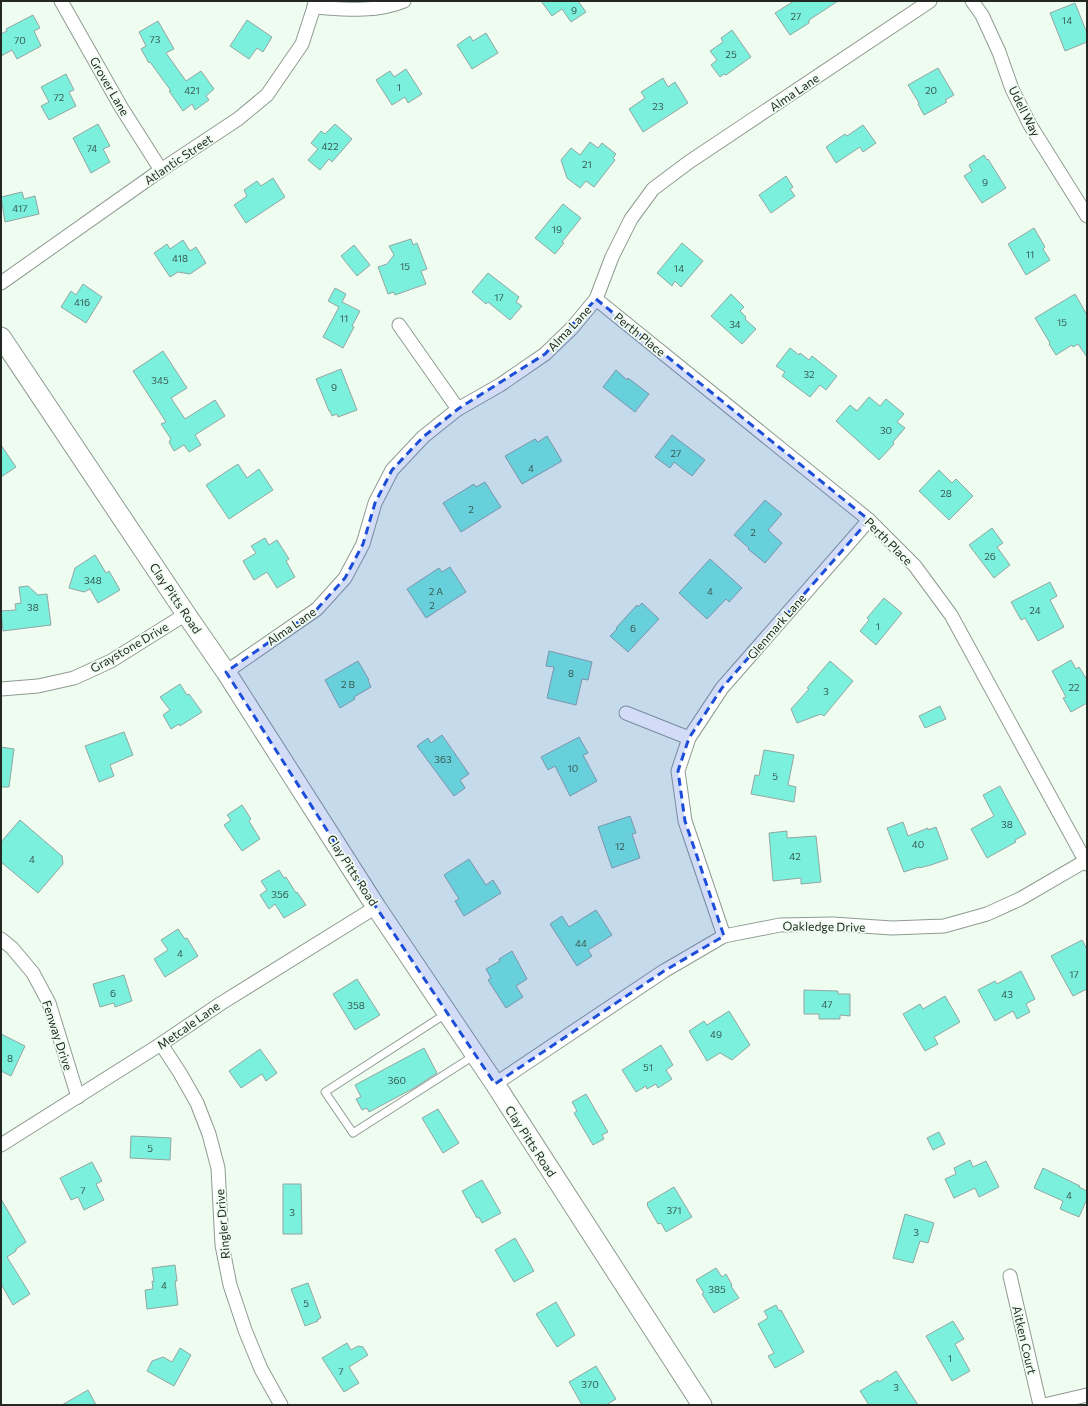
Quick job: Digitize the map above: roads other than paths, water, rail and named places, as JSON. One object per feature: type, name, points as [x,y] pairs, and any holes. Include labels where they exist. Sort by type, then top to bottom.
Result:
[{"type":"street","name":"Grover Lane","points":[[61,1],[121,107],[161,170]]},
{"type":"street","points":[[314,4],[364,10],[395,5],[404,1]]},
{"type":"street","name":"Alma Lane","points":[[226,672],[317,609],[345,578],[363,544],[375,503],[392,470],[423,437],[458,410],[500,385],[545,354],[572,328],[596,298],[612,256],[631,218],[653,189],[689,162],[930,1]]},
{"type":"street","name":"Udell Way","points":[[972,1],[982,16],[999,52],[1012,89],[1030,125],[1087,216]]},
{"type":"street","name":"Atlantic Street","points":[[1,283],[161,170],[238,119],[267,95],[302,44],[314,4]]},
{"type":"street","name":"Perth Place","points":[[596,298],[869,520],[915,566],[951,615],[1086,861]]},
{"type":"street","points":[[399,325],[458,410]]},
{"type":"street","name":"Clay Pitts Road","points":[[1,337],[226,672],[376,907],[495,1084],[702,1405]]},
{"type":"street","name":"Glenmark Lane","points":[[724,936],[685,821],[678,771],[689,738],[722,688],[869,520]]},
{"type":"street","name":"Graystone Drive","points":[[1,689],[38,686],[74,678],[111,661],[186,614]]},
{"type":"street","points":[[626,712],[689,738]]},
{"type":"street","name":"Oakledge Drive","points":[[495,1084],[664,971],[724,936],[780,925],[833,924],[892,928],[944,926],[986,914],[1020,899],[1086,861]]},
{"type":"street","name":"Metcale Lane","points":[[1,1145],[161,1044],[220,1004],[376,907]]},
{"type":"street","name":"Fenway Drive","points":[[1,939],[12,948],[33,973],[49,1003],[78,1097]]},
{"type":"street","name":"Ringler Drive","points":[[161,1044],[197,1103],[209,1134],[218,1168],[222,1245],[230,1285],[245,1330],[261,1369],[281,1405]]},
{"type":"street","name":"Aitken Court","points":[[1010,1276],[1040,1405]]},
{"type":"street","points":[[1044,1405],[1087,1395]]},
{"type":"lane","points":[[447,1013],[325,1092],[353,1133],[475,1054]]}]
